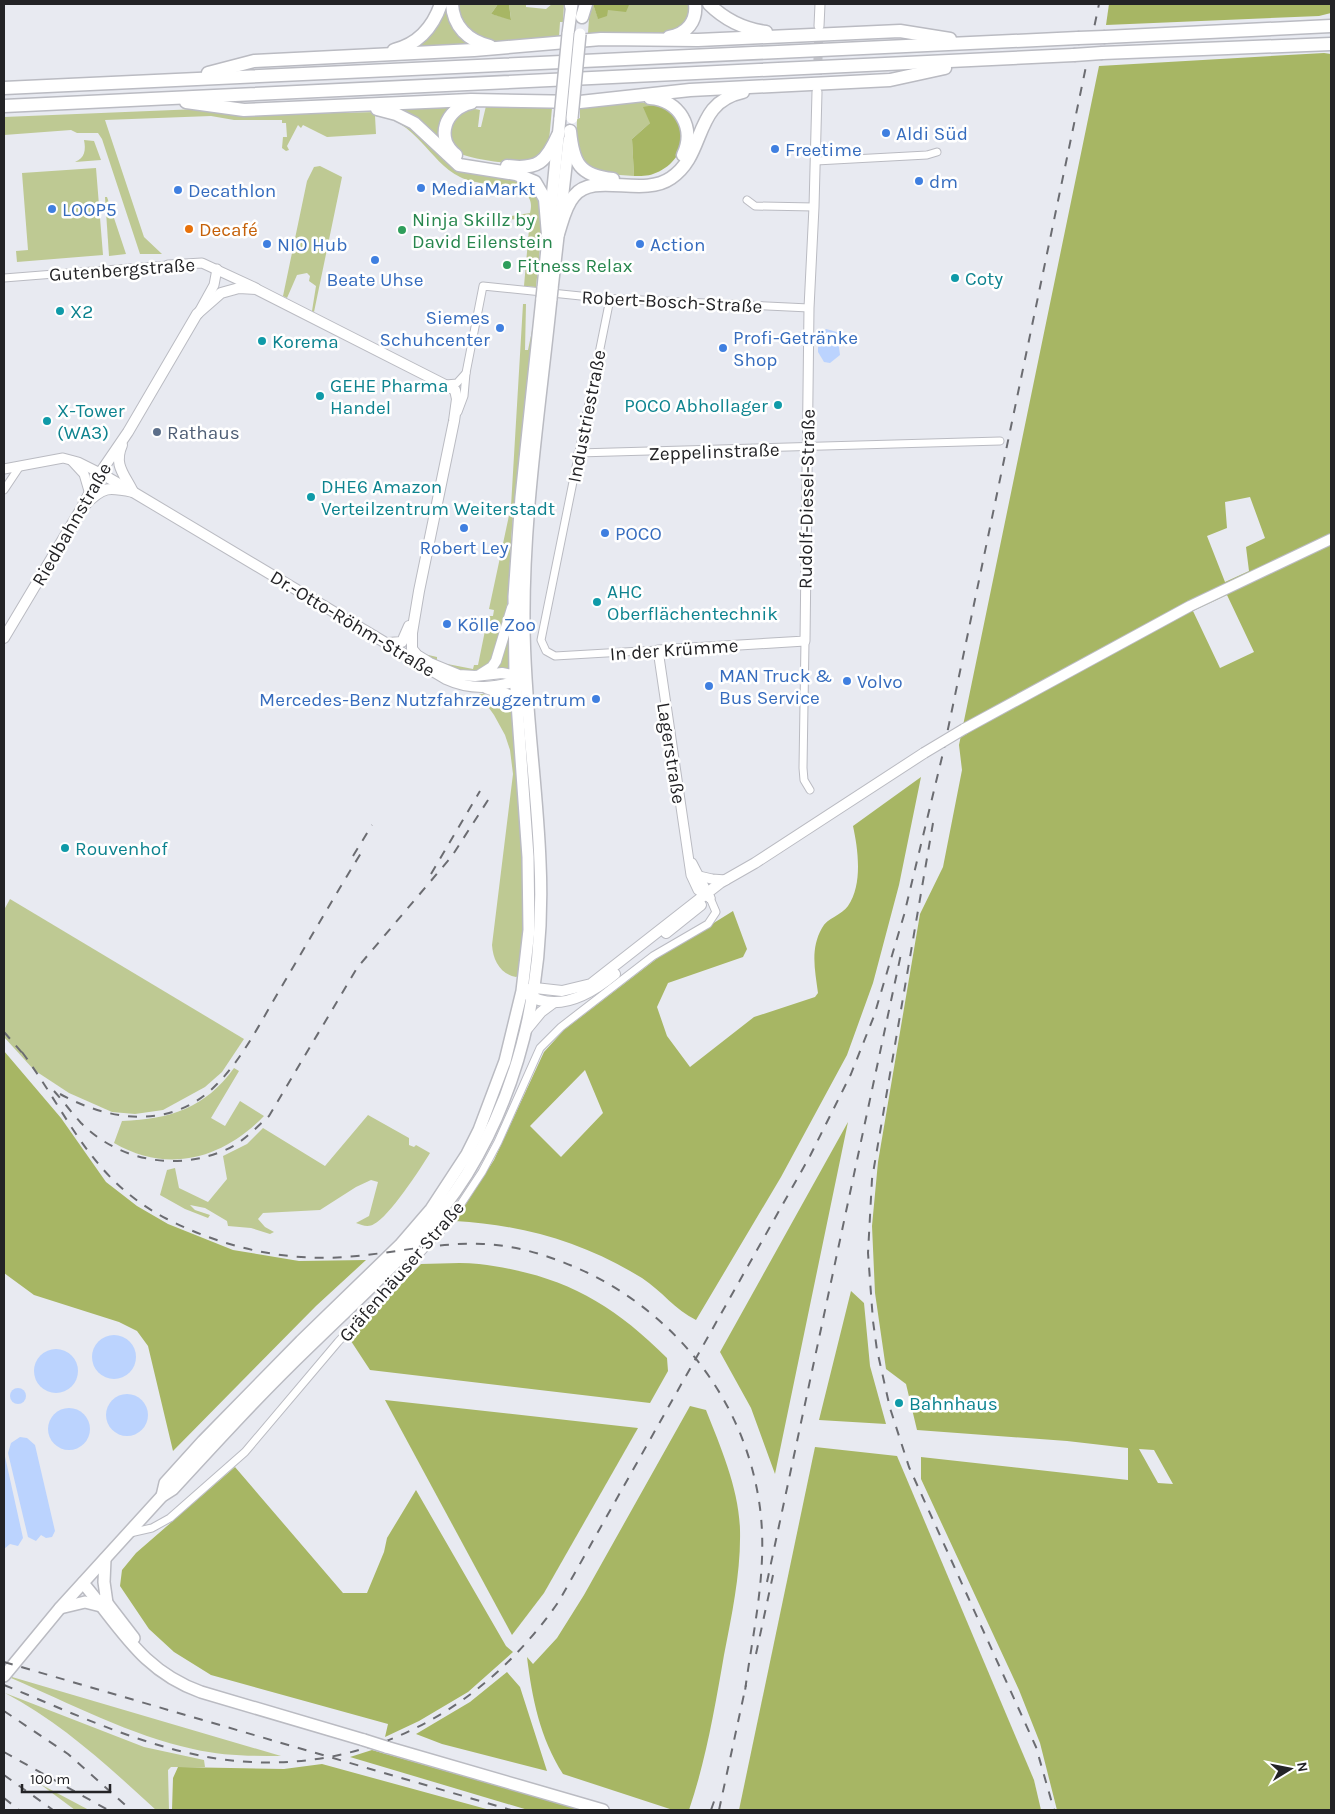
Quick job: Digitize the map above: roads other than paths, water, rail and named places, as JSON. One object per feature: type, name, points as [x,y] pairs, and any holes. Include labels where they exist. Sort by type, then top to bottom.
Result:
[{"type":"highway","points":[[368,55],[398,49],[414,42],[431,26],[441,4]]},
{"type":"highway","points":[[452,4],[457,24],[464,34],[480,43],[502,48]]},
{"type":"highway","points":[[640,39],[673,36],[682,32],[693,22],[696,4]]},
{"type":"highway","points":[[709,4],[730,21],[749,29],[801,35]]},
{"type":"highway","points":[[4,88],[1331,25]]},
{"type":"highway","points":[[188,79],[254,61],[502,48],[601,39],[698,40],[900,31],[972,43]]},
{"type":"highway","points":[[4,106],[1102,53],[1330,45]]},
{"type":"highway","points":[[166,98],[244,110],[350,107],[471,100],[580,102],[690,90],[781,87],[890,80],[982,60]]},
{"type":"highway","points":[[553,235],[577,192],[591,185],[641,187],[656,185],[668,180],[687,161],[702,124],[717,105],[738,93],[781,87]]},
{"type":"highway","points":[[566,128],[575,160],[586,172],[606,178],[632,180],[650,180],[662,176],[672,169],[684,153],[688,136],[686,122],[677,109],[667,102],[655,98],[627,96]]},
{"type":"highway","points":[[501,101],[470,103],[454,111],[444,129],[445,140],[450,150],[461,158],[471,161],[527,167],[538,164],[547,157],[566,128]]},
{"type":"highway","points":[[350,107],[385,110],[405,118],[425,132],[444,153],[459,165],[530,179],[539,186],[544,194],[553,235]]},
{"type":"main road","points":[[566,128],[560,118],[578,6]]},
{"type":"main road","points":[[4,1676],[60,1608],[162,1496],[173,1488],[259,1395],[415,1243],[436,1218],[466,1176],[490,1133],[510,1084],[527,1029],[534,993],[541,930],[540,861],[519,679],[514,597],[521,498],[566,128],[574,34]]},
{"type":"main road","points":[[256,288],[455,390],[457,396],[454,421],[419,591],[405,638],[399,643],[387,643]]},
{"type":"main road","name":"Riedbahnstraße","points":[[4,638],[81,509],[89,491],[128,432],[197,314],[221,293],[233,289],[256,288]]},
{"type":"main road","points":[[162,1496],[165,1483],[204,1441],[301,1341],[400,1245],[444,1193],[467,1154],[496,1088],[512,1039],[527,955],[530,900],[517,706],[545,293]]},
{"type":"main road","points":[[128,432],[119,454],[118,462],[133,492]]},
{"type":"main road","points":[[100,473],[133,492]]},
{"type":"main road","name":"Dr.-Otto-Röhm-Straße","points":[[81,509],[102,490],[112,488],[133,492],[450,681],[467,686],[487,688],[519,679]]},
{"type":"main road","points":[[522,991],[534,993],[562,991],[591,984],[683,911],[924,753],[964,729],[1190,606],[1331,539]]},
{"type":"main road","name":"Dr.-Otto-Röhm-Straße","points":[[419,591],[412,646],[417,655],[438,667],[459,675],[475,676],[502,673],[519,679]]},
{"type":"main road","points":[[475,676],[488,671],[496,661],[514,597]]},
{"type":"main road","points":[[487,688],[508,695],[517,706]]},
{"type":"main road","points":[[527,1029],[553,1003],[576,998],[595,990],[707,895],[726,880],[755,863]]},
{"type":"main road","points":[[534,993],[553,1003]]},
{"type":"main road","points":[[104,1604],[105,1559]]},
{"type":"main road","points":[[84,1581],[156,1662],[215,1697],[603,1810]]},
{"type":"main road","points":[[60,1608],[85,1602],[104,1604]]},
{"type":"street","points":[[819,26],[820,4]]},
{"type":"street","name":"Rudolf-Diesel-Straße","points":[[810,790],[804,780],[803,768],[804,641],[809,308],[816,161],[817,92]]},
{"type":"street","points":[[816,161],[927,156],[937,152]]},
{"type":"street","points":[[747,200],[755,206],[814,207]]},
{"type":"street","name":"Gutenbergstraße","points":[[4,278],[200,262],[256,288]]},
{"type":"street","points":[[197,314],[214,285],[218,269]]},
{"type":"street","name":"Robert-Bosch-Straße","points":[[466,373],[483,286],[610,298],[809,308]]},
{"type":"street","name":"Industriestraße","points":[[546,651],[541,636],[610,298]]},
{"type":"street","points":[[446,384],[459,382],[466,373]]},
{"type":"street","points":[[454,421],[463,400],[466,373]]},
{"type":"street","name":"Zeppelinstraße","points":[[578,453],[807,448],[1000,441]]},
{"type":"street","points":[[4,469],[54,459],[71,459],[100,473]]},
{"type":"street","points":[[71,459],[84,474],[89,491]]},
{"type":"street","points":[[4,490],[21,465]]},
{"type":"street","name":"In der Krümme","points":[[546,651],[551,655],[558,656],[804,641]]},
{"type":"street","name":"Lagerstraße","points":[[658,650],[689,856],[698,890],[707,895]]},
{"type":"street","points":[[683,911],[695,894],[695,875],[712,880],[726,880]]},
{"type":"street","name":"Gräfenhäuser Straße","points":[[127,1534],[152,1528],[170,1518],[245,1452],[338,1342],[449,1222],[482,1172],[498,1142],[540,1048],[561,1027],[653,956],[708,924],[716,912],[707,895]]},
{"type":"water","points":[[826,329],[837,332],[840,355],[830,363],[824,362],[818,352],[818,338]]},
{"type":"water","points":[[110,1335],[118,1335],[130,1341],[136,1357],[130,1373],[118,1379],[110,1379],[98,1373],[92,1361],[92,1353],[98,1341]]},
{"type":"water","points":[[56,1349],[68,1353],[74,1359],[78,1371],[74,1383],[68,1389],[56,1393],[44,1389],[38,1383],[34,1371],[38,1359],[44,1353]]},
{"type":"water","points":[[18,1388],[24,1390],[26,1396],[24,1402],[18,1404],[12,1402],[10,1396],[12,1390]]},
{"type":"water","points":[[131,1394],[139,1397],[145,1403],[148,1415],[145,1427],[139,1433],[123,1436],[115,1433],[109,1427],[106,1411],[109,1403],[115,1397]]},
{"type":"water","points":[[73,1408],[81,1411],[87,1417],[90,1429],[87,1441],[81,1447],[65,1450],[57,1447],[51,1441],[48,1425],[51,1417],[57,1411]]},
{"type":"water","points":[[20,1437],[27,1438],[35,1445],[55,1531],[52,1537],[46,1538],[41,1535],[36,1541],[28,1537],[8,1453],[11,1443]]},
{"type":"water","points":[[4,1452],[23,1538],[18,1546],[10,1544],[4,1549]]},
{"type":"tunnel","points":[[817,88],[819,29]]},
{"type":"railway","points":[[4,1685],[115,1731],[161,1746],[184,1752],[240,1761],[294,1762],[346,1753],[396,1737],[442,1713],[485,1683],[524,1645],[559,1601],[810,1156],[851,1074],[874,1016],[904,915],[943,753],[1099,4]]},
{"type":"railway","points":[[431,874],[480,791]]},
{"type":"railway","points":[[54,1091],[81,1123],[96,1136],[130,1154],[148,1159],[167,1161],[205,1157],[223,1151],[248,1136],[269,1116],[357,968],[452,856],[490,797]]},
{"type":"railway","points":[[933,823],[872,1179],[868,1253],[873,1321],[877,1350],[890,1408],[909,1467],[1036,1747],[1054,1810]]},
{"type":"railway","points":[[353,856],[372,825]]},
{"type":"railway","points":[[60,1094],[100,1111],[141,1117],[161,1115],[181,1109],[200,1099],[227,1073],[244,1050],[361,853]]},
{"type":"railway","points":[[767,1582],[901,954]]},
{"type":"railway","points":[[4,1032],[25,1056]]},
{"type":"railway","points":[[22,1052],[100,1166],[141,1203],[167,1219],[189,1229],[236,1246],[283,1255],[308,1257],[357,1256],[451,1244],[507,1246],[543,1255],[577,1268],[612,1286],[645,1309],[674,1335],[700,1364],[722,1396],[739,1431],[752,1469],[760,1508],[762,1554],[761,1577],[745,1691]]},
{"type":"railway","points":[[756,1654],[773,1575]]},
{"type":"railway","points":[[4,1662],[511,1810]]},
{"type":"railway","points":[[719,1810],[746,1685]]},
{"type":"railway","points":[[4,1711],[68,1754],[131,1810]]},
{"type":"railway","points":[[4,1752],[108,1810]]},
{"type":"railway","points":[[4,1775],[53,1810]]},
{"type":"railway","points":[[711,1810],[717,1793]]},
{"type":"railway","points":[[4,1798],[19,1810]]},
{"type":"place","name":"Aldi Süd","points":[[886,133]]},
{"type":"place","name":"Freetime","points":[[775,149]]},
{"type":"place","name":"dm","points":[[919,181]]},
{"type":"place","name":"MediaMarkt","points":[[421,188]]},
{"type":"place","name":"Decathlon","points":[[178,190]]},
{"type":"place","name":"LOOP5","points":[[52,209]]},
{"type":"place","name":"Decafé","points":[[189,229]]},
{"type":"place","name":"Ninja Skillz by David Eilenstein","points":[[402,230]]},
{"type":"place","name":"NIO Hub","points":[[267,244]]},
{"type":"place","name":"Action","points":[[640,244]]},
{"type":"place","name":"Beate Uhse","points":[[375,260]]},
{"type":"place","name":"Fitness Relax","points":[[507,265]]},
{"type":"place","name":"Coty","points":[[955,278]]},
{"type":"place","name":"X2","points":[[60,311]]},
{"type":"place","name":"Siemes Schuhcenter","points":[[500,328]]},
{"type":"place","name":"Korema","points":[[262,341]]},
{"type":"place","name":"Profi-Getränke Shop","points":[[723,348]]},
{"type":"place","name":"GEHE Pharma Handel","points":[[320,396]]},
{"type":"place","name":"POCO Abhollager","points":[[778,405]]},
{"type":"place","name":"X-Tower (WA3)","points":[[47,421]]},
{"type":"place","name":"Rathaus","points":[[157,432]]},
{"type":"place","name":"DHE6 Amazon Verteilzentrum Weiterstadt","points":[[311,497]]},
{"type":"place","name":"Robert Ley","points":[[464,528]]},
{"type":"place","name":"POCO","points":[[605,533]]},
{"type":"place","name":"AHC Oberflächentechnik","points":[[597,602]]},
{"type":"place","name":"Kölle Zoo","points":[[447,624]]},
{"type":"place","name":"Volvo","points":[[847,681]]},
{"type":"place","name":"MAN Truck & Bus Service","points":[[709,686]]},
{"type":"place","name":"Mercedes-Benz Nutzfahrzeugzentrum","points":[[596,699]]},
{"type":"place","name":"Rouvenhof","points":[[65,848]]},
{"type":"place","name":"Bahnhaus","points":[[899,1403]]}]
